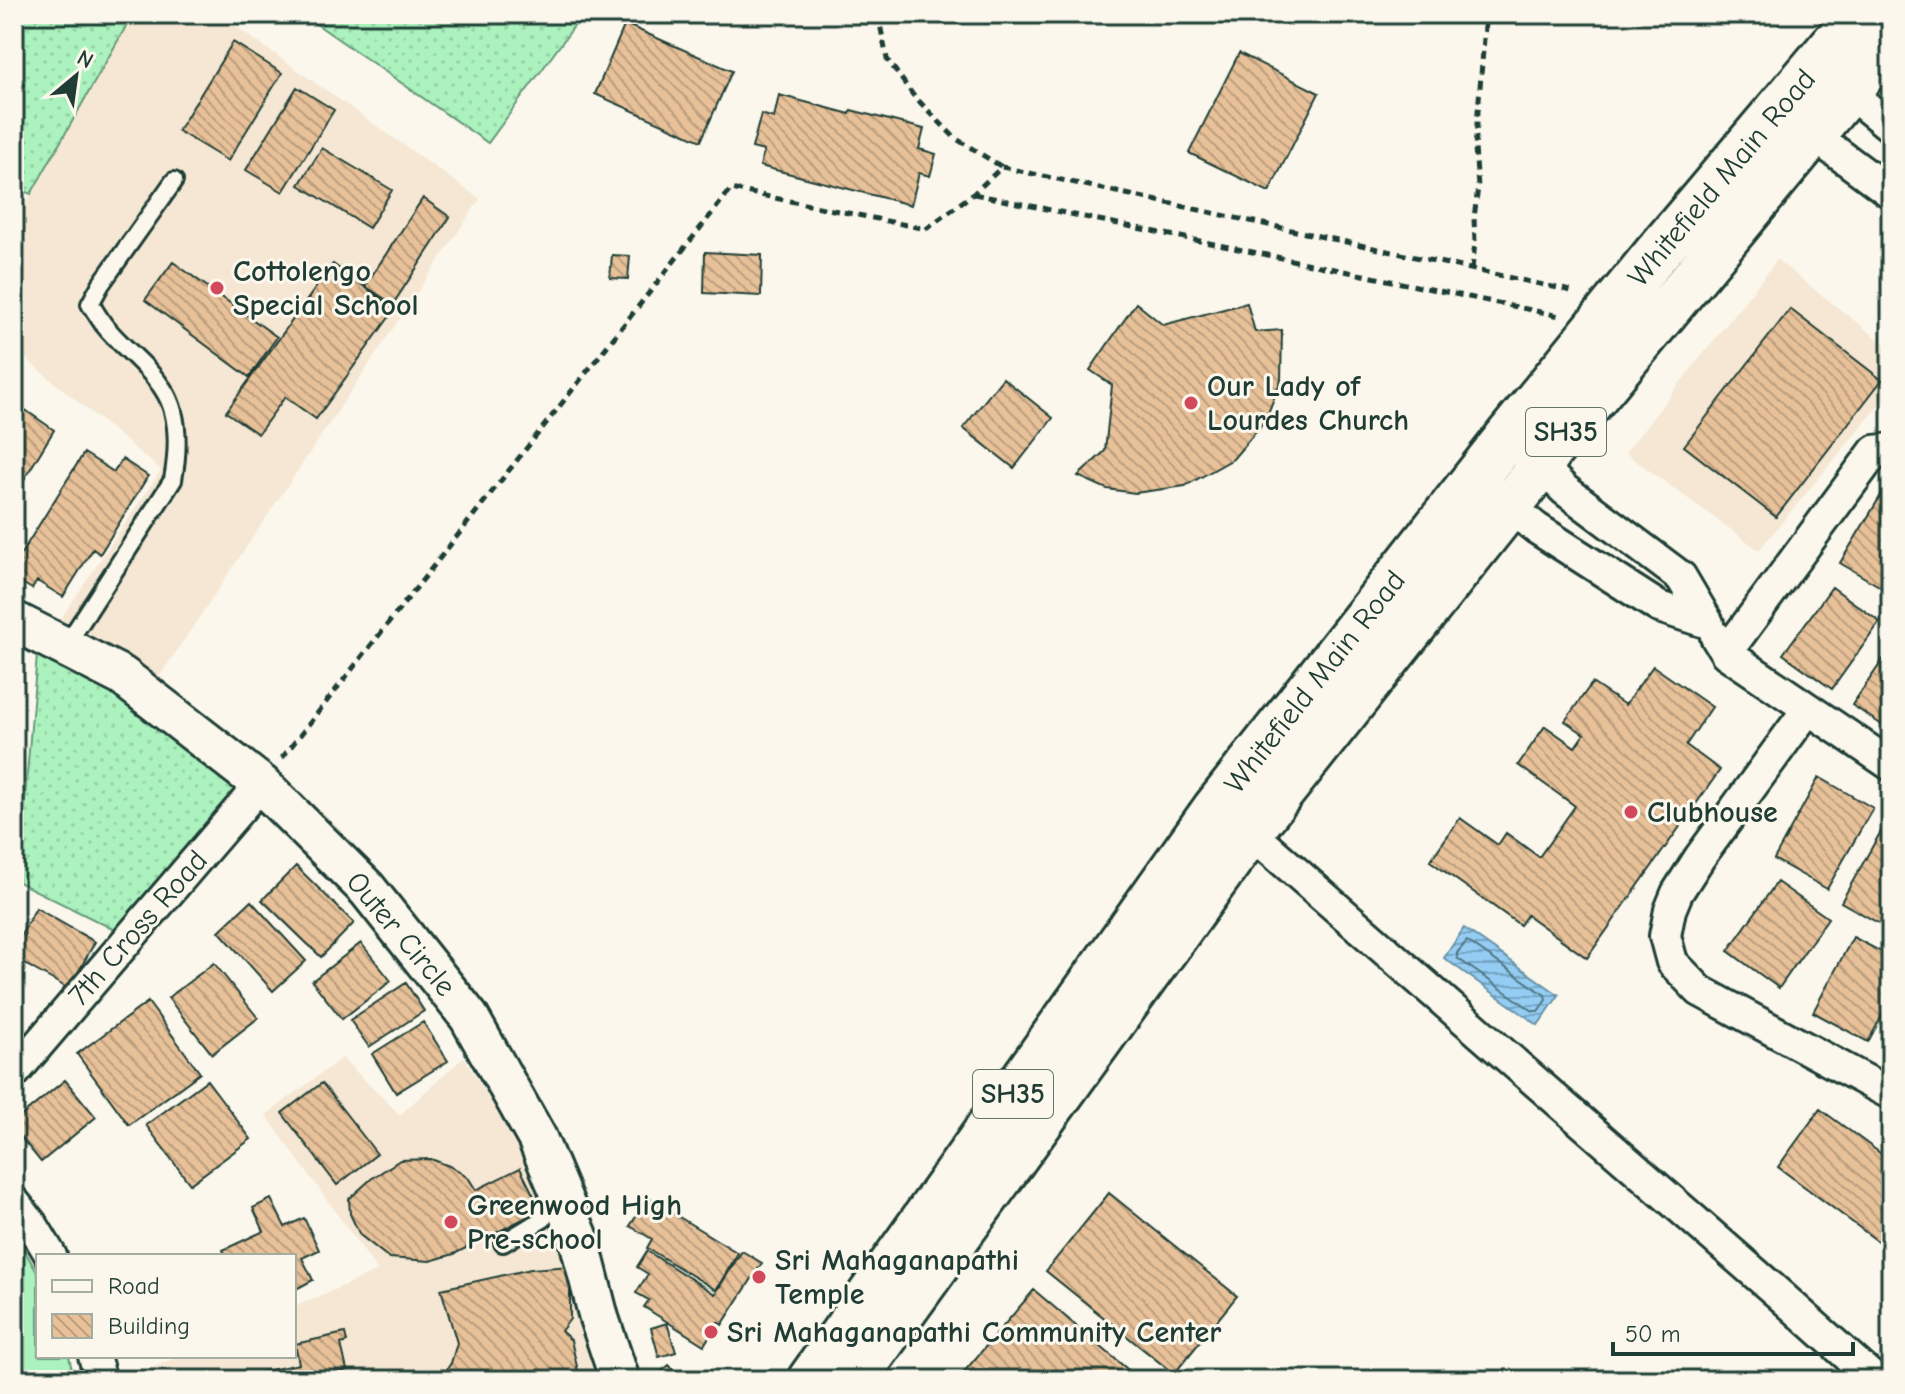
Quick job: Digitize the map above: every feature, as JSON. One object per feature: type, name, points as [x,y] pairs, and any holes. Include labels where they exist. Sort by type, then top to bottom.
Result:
[{"type":"main road","name":"Whitefield Main Road","points":[[810,1380],[1215,809],[1509,435],[1655,255],[1859,14]]},
{"type":"main road","name":"Whitefield Main Road","points":[[854,1380],[1250,832],[1549,452],[1891,40]]},
{"type":"street","points":[[1847,91],[1891,127]]},
{"type":"street","points":[[1812,134],[1891,193]]},
{"type":"street","points":[[1509,435],[1565,490],[1681,577],[1726,653],[1891,765]]},
{"type":"street","points":[[1726,653],[1875,451],[1891,449]]},
{"type":"street","points":[[1475,479],[1536,528],[1659,607],[1708,623]]},
{"type":"street","name":"Outer Circle","points":[[14,621],[122,676],[261,784],[367,889],[469,1017],[537,1138],[578,1236],[599,1318],[620,1380]]},
{"type":"street","points":[[1808,709],[1677,893],[1665,936],[1672,962],[1700,991],[1891,1094]]},
{"type":"street","name":"7th Cross Road","points":[[14,1073],[261,784]]},
{"type":"street","points":[[1250,832],[1770,1285],[1864,1376]]},
{"type":"street","points":[[14,1202],[50,1254]]},
{"type":"street","points":[[95,1358],[101,1380]]},
{"type":"lane","points":[[65,647],[173,480],[176,462],[174,414],[164,390],[105,326],[90,304],[174,181]]},
{"type":"lane","points":[[503,1243],[543,1219],[545,1203],[561,1196]]},
{"type":"path","points":[[878,14],[887,59],[913,95],[955,138],[1002,167],[1472,269],[1609,314]]},
{"type":"path","points":[[1472,269],[1478,187],[1475,148],[1486,14]]},
{"type":"path","points":[[261,784],[731,189],[926,229],[973,194],[1002,167]]},
{"type":"path","points":[[973,194],[1572,318],[1609,314]]},
{"type":"shaded area","name":"Cottolengo Special School","points":[[133,14],[218,14],[480,199],[155,683],[56,626],[161,470],[14,349],[14,228]]},
{"type":"shaded area","points":[[1777,260],[1891,349],[1891,391],[1759,550],[1625,453]]},
{"type":"shaded area","name":"Greenwood High Pre-school","points":[[464,1057],[544,1189],[605,1380],[131,1380],[131,1377],[174,1358],[296,1358],[296,1306],[378,1271],[266,1115],[342,1058],[400,1115]]},
{"type":"green space","points":[[14,14],[133,14],[31,194],[14,187]]},
{"type":"green space","points":[[302,14],[583,14],[488,143]]},
{"type":"green space","points":[[37,655],[111,693],[235,789],[115,930],[18,882]]},
{"type":"green space","points":[[14,1232],[36,1270],[36,1358],[69,1358],[74,1380],[14,1380]]},
{"type":"water","points":[[1464,928],[1559,995],[1538,1025],[1444,958]]},
{"type":"building","points":[[625,24],[732,71],[701,141],[595,94]]},
{"type":"building","points":[[233,42],[282,73],[228,161],[178,131]]},
{"type":"building","points":[[1239,53],[1319,93],[1269,192],[1189,153]]},
{"type":"building","points":[[297,87],[334,110],[283,192],[246,170]]},
{"type":"building","points":[[779,95],[924,129],[919,149],[936,154],[930,176],[919,173],[911,205],[760,166],[764,151],[752,148],[761,114],[774,118]]},
{"type":"building","points":[[322,148],[392,190],[369,228],[299,185]]},
{"type":"building","points":[[423,198],[450,217],[393,304],[365,286]]},
{"type":"building","points":[[705,252],[762,255],[761,296],[704,293]]},
{"type":"building","points":[[612,255],[630,256],[628,279],[610,278]]},
{"type":"building","points":[[173,262],[277,337],[249,377],[145,300]]},
{"type":"building","points":[[333,264],[395,309],[316,419],[285,397],[258,434],[226,412]]},
{"type":"building","name":"Our Lady of Lourdes Church","points":[[1136,303],[1163,325],[1247,303],[1255,332],[1282,330],[1281,380],[1265,421],[1233,459],[1185,486],[1135,493],[1107,489],[1078,476],[1105,451],[1112,385],[1090,370]]},
{"type":"building","points":[[1790,309],[1882,380],[1776,517],[1684,446]]},
{"type":"building","points":[[1003,378],[1053,418],[1014,468],[963,428]]},
{"type":"building","points":[[14,402],[54,430],[14,496]]},
{"type":"building","points":[[84,453],[114,472],[122,459],[148,476],[100,554],[93,549],[63,597],[37,581],[32,589],[14,578],[14,565]]},
{"type":"building","points":[[1883,492],[1891,497],[1891,593],[1840,563]]},
{"type":"building","points":[[1832,587],[1880,622],[1832,689],[1783,654]]},
{"type":"building","points":[[1891,648],[1891,731],[1852,705]]},
{"type":"building","name":"Clubhouse","points":[[1653,666],[1712,707],[1686,745],[1720,770],[1587,958],[1527,915],[1520,925],[1430,861],[1460,818],[1498,845],[1506,833],[1539,857],[1575,806],[1518,765],[1545,726],[1575,747],[1584,734],[1565,721],[1592,683],[1625,705]]},
{"type":"building","points":[[1819,777],[1873,808],[1827,889],[1774,859]]},
{"type":"building","points":[[1888,819],[1891,821],[1891,930],[1841,902]]},
{"type":"building","points":[[296,866],[354,923],[321,957],[262,900]]},
{"type":"building","points":[[1777,882],[1828,918],[1779,988],[1728,951]]},
{"type":"building","points":[[251,901],[306,961],[273,991],[219,931]]},
{"type":"building","points":[[36,908],[95,942],[69,989],[14,958],[14,948]]},
{"type":"building","points":[[1853,937],[1891,957],[1891,999],[1868,1042],[1813,1012]]},
{"type":"building","points":[[361,943],[391,981],[342,1019],[312,981]]},
{"type":"building","points":[[214,963],[258,1018],[212,1054],[168,998]]},
{"type":"building","points":[[406,983],[424,1011],[369,1047],[350,1020]]},
{"type":"building","points":[[148,1002],[200,1073],[129,1125],[77,1054]]},
{"type":"building","points":[[423,1022],[448,1061],[396,1093],[372,1054]]},
{"type":"building","points":[[65,1080],[96,1117],[41,1162],[14,1129],[14,1122]]},
{"type":"building","points":[[207,1080],[251,1139],[190,1184],[146,1125]]},
{"type":"building","points":[[322,1083],[377,1154],[337,1185],[282,1113]]},
{"type":"building","points":[[1820,1109],[1891,1161],[1891,1251],[1778,1167]]},
{"type":"building","points":[[431,1159],[461,1173],[476,1190],[520,1168],[541,1210],[454,1254],[430,1261],[389,1258],[360,1235],[350,1214],[349,1199],[371,1179],[400,1160]]},
{"type":"building","points":[[1109,1193],[1237,1296],[1174,1374],[1046,1271]]},
{"type":"building","points":[[648,1198],[738,1253],[716,1290],[647,1248],[652,1239],[630,1226]]},
{"type":"building","points":[[271,1199],[285,1227],[304,1218],[319,1250],[302,1258],[313,1280],[296,1289],[296,1254],[225,1254],[223,1250],[264,1231],[253,1208]]},
{"type":"building","points":[[647,1251],[715,1294],[742,1251],[762,1263],[722,1325],[718,1322],[704,1345],[644,1307],[649,1300],[636,1293],[648,1274],[637,1267]]},
{"type":"building","points":[[570,1266],[570,1319],[561,1331],[571,1340],[580,1380],[440,1380],[451,1363],[457,1343],[441,1289],[531,1269]]},
{"type":"building","points":[[1034,1290],[1140,1380],[957,1380]]},
{"type":"building","points":[[667,1323],[676,1352],[659,1357],[651,1328]]},
{"type":"building","points":[[345,1333],[347,1342],[341,1344],[347,1370],[305,1380],[254,1380],[260,1379],[260,1372],[299,1364],[296,1344]]},
{"type":"building","points":[[669,1365],[683,1380],[652,1380],[652,1379]]},
{"type":"place","name":"Cottolengo Special School","points":[[217,288]]},
{"type":"place","name":"Our Lady of Lourdes Church","points":[[1191,403]]},
{"type":"place","name":"Clubhouse","points":[[1631,812]]},
{"type":"place","name":"Greenwood High Pre-school","points":[[451,1222]]},
{"type":"place","name":"Sri Mahaganapathi Temple","points":[[759,1277]]},
{"type":"place","name":"Sri Mahaganapathi Community Center","points":[[711,1332]]}]
